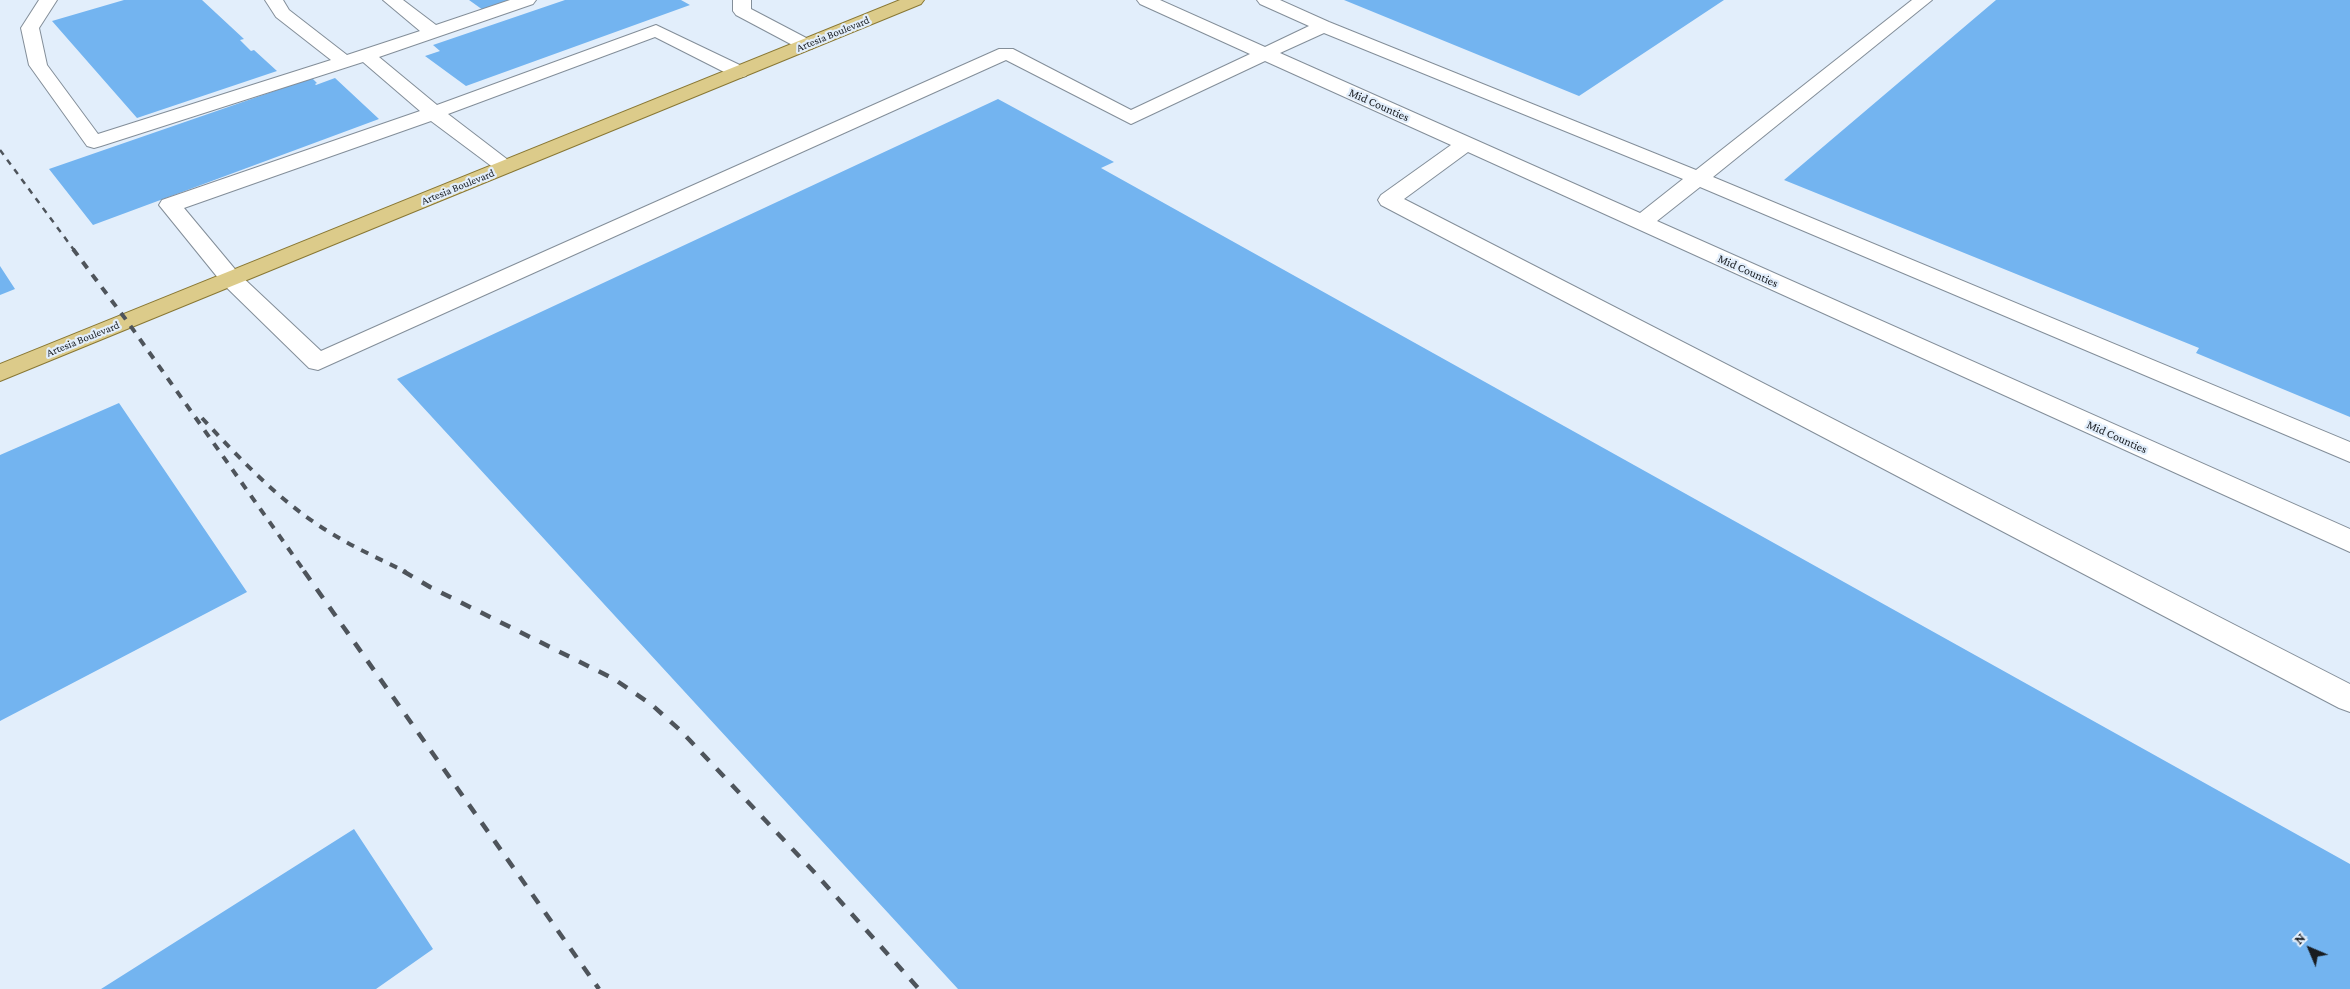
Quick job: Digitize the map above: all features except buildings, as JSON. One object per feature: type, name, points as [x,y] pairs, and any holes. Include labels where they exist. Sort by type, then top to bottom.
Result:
[{"type":"main road","name":"Artesia Boulevard","points":[[0,373],[915,0]]},
{"type":"street","points":[[48,0],[30,28],[38,65],[94,142],[366,56],[527,0]]},
{"type":"street","points":[[274,0],[282,13],[345,62]]},
{"type":"street","points":[[392,0],[433,32]]},
{"type":"street","points":[[742,0],[742,11],[806,44]]},
{"type":"street","name":"Mid Counties","points":[[1146,0],[2350,542]]},
{"type":"street","points":[[1266,0],[1323,26],[1698,178],[2350,453]]},
{"type":"street","points":[[1641,223],[1923,0]]},
{"type":"street","points":[[740,72],[656,30],[434,113],[170,205],[231,279],[318,362],[1006,53],[1130,118],[1323,26]]},
{"type":"street","points":[[366,56],[434,113],[505,167]]},
{"type":"street","points":[[1466,144],[1389,200],[2350,699]]},
{"type":"railway","points":[[0,150],[74,250]]},
{"type":"railway","points":[[73,249],[127,321],[305,572]]},
{"type":"railway","points":[[202,418],[248,466],[297,510],[343,540],[406,572]]},
{"type":"railway","points":[[304,571],[599,989]]},
{"type":"railway","points":[[403,571],[430,587],[614,679],[652,705],[681,731],[815,873],[919,989]]}]
